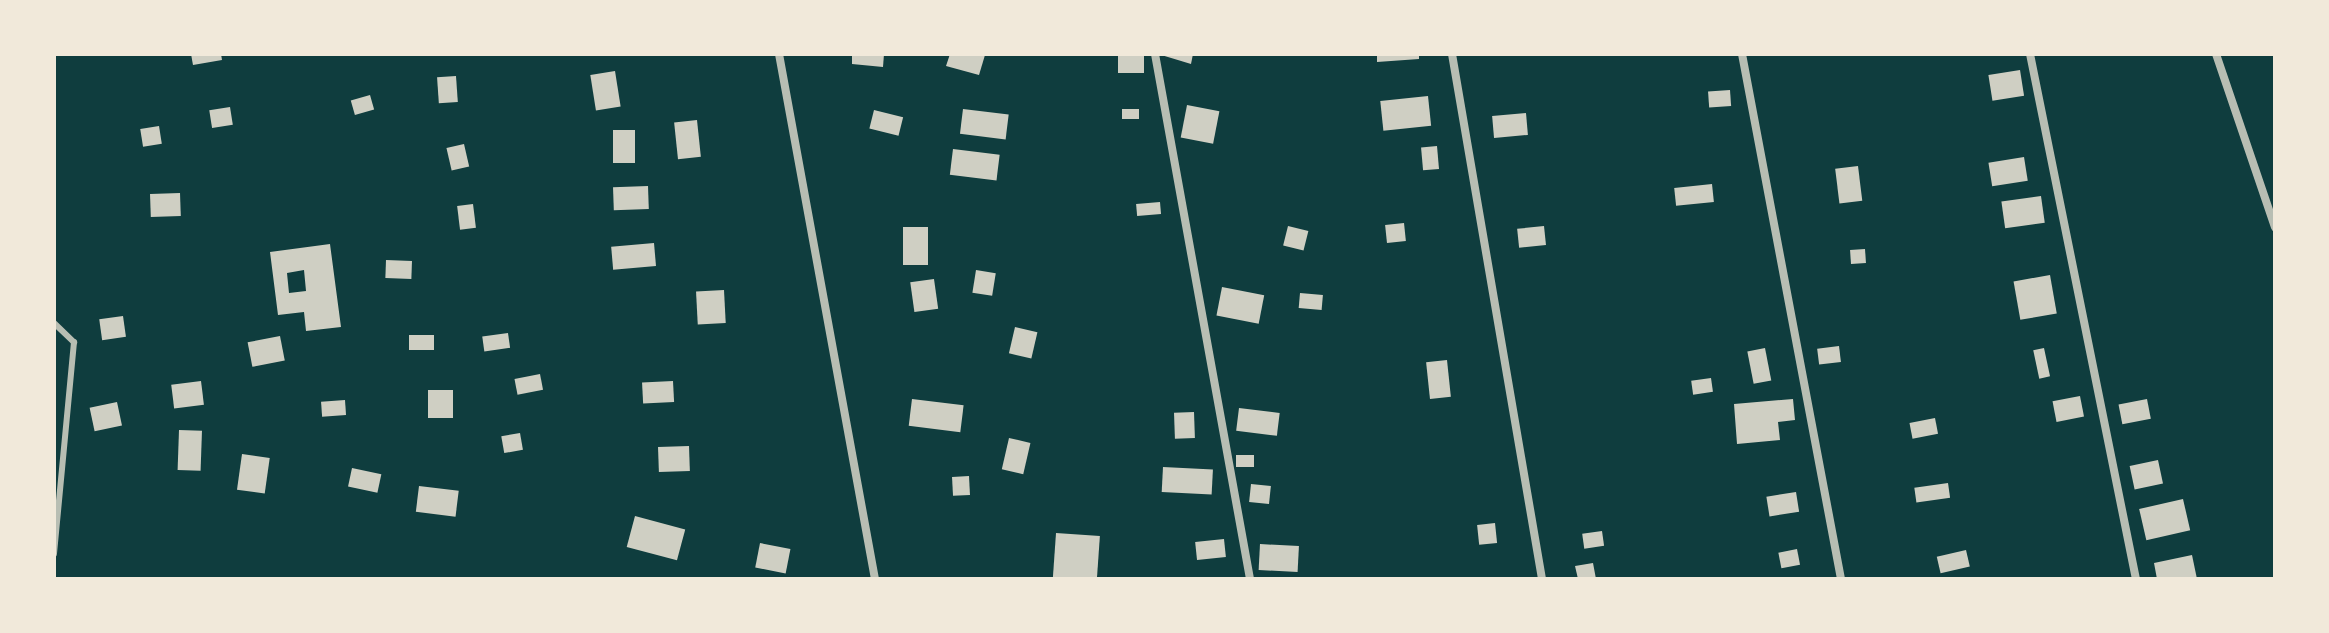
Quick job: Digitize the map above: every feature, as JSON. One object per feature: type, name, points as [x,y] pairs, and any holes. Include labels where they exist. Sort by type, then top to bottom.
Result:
[{"type":"street","points":[[779,54],[875,579]]},
{"type":"street","points":[[1155,54],[1250,579]]},
{"type":"street","points":[[1452,54],[1542,579]]},
{"type":"street","points":[[1742,54],[1841,579]]},
{"type":"street","points":[[2030,54],[2136,579]]},
{"type":"street","points":[[2216,54],[2275,227]]},
{"type":"lane","points":[[54,323],[74,342],[54,554]]},
{"type":"building","points":[[191,54],[221,54],[222,60],[193,65]]},
{"type":"building","points":[[852,54],[884,54],[883,67],[852,64]]},
{"type":"building","points":[[950,54],[985,55],[979,75],[946,66]]},
{"type":"building","points":[[1118,54],[1144,54],[1144,73],[1118,73]]},
{"type":"building","points":[[1158,54],[1193,54],[1191,64]]},
{"type":"building","points":[[1377,54],[1419,54],[1419,59],[1377,62]]},
{"type":"building","points":[[2020,70],[2024,96],[1992,101],[1988,75]]},
{"type":"building","points":[[615,71],[621,107],[596,110],[590,75]]},
{"type":"building","points":[[456,76],[458,102],[439,103],[437,77]]},
{"type":"building","points":[[1730,90],[1731,106],[1709,107],[1708,92]]},
{"type":"building","points":[[370,95],[374,109],[355,115],[351,101]]},
{"type":"building","points":[[1428,96],[1431,126],[1383,131],[1380,101]]},
{"type":"building","points":[[1187,105],[1219,111],[1213,144],[1181,137]]},
{"type":"building","points":[[230,107],[233,125],[212,128],[209,110]]},
{"type":"building","points":[[963,109],[1009,115],[1006,139],[960,134]]},
{"type":"building","points":[[1122,109],[1139,109],[1139,119],[1122,119]]},
{"type":"building","points":[[874,110],[903,117],[899,136],[869,128]]},
{"type":"building","points":[[1526,113],[1528,135],[1494,138],[1492,116]]},
{"type":"building","points":[[697,120],[701,157],[678,159],[674,122]]},
{"type":"building","points":[[159,126],[162,144],[143,147],[140,129]]},
{"type":"building","points":[[613,130],[635,130],[635,163],[613,163]]},
{"type":"building","points":[[464,144],[469,166],[452,170],[446,148]]},
{"type":"building","points":[[1437,146],[1439,169],[1423,170],[1421,147]]},
{"type":"building","points":[[953,149],[1000,155],[996,181],[950,175]]},
{"type":"building","points":[[2024,157],[2028,181],[1992,186],[1988,163]]},
{"type":"building","points":[[1858,166],[1862,201],[1839,204],[1835,169]]},
{"type":"building","points":[[1712,184],[1714,202],[1676,206],[1674,188]]},
{"type":"building","points":[[648,186],[649,209],[614,210],[613,187]]},
{"type":"building","points":[[180,193],[181,216],[151,217],[150,194]]},
{"type":"building","points":[[2041,196],[2045,223],[2005,228],[2001,202]]},
{"type":"building","points":[[1160,202],[1161,214],[1137,216],[1136,204]]},
{"type":"building","points":[[473,204],[476,228],[460,230],[457,206]]},
{"type":"building","points":[[1404,223],[1406,241],[1387,243],[1385,225]]},
{"type":"building","points":[[1288,226],[1308,231],[1304,250],[1283,245]]},
{"type":"building","points":[[1544,226],[1546,245],[1519,248],[1517,229]]},
{"type":"building","points":[[903,227],[928,227],[928,265],[903,265]]},
{"type":"building","points":[[654,243],[656,266],[613,270],[611,247]]},
{"type":"building","points":[[330,244],[341,327],[306,331],[304,312],[278,315],[270,252]],"holes":[[[304,270],[306,291],[289,293],[287,273]]]},
{"type":"building","points":[[1865,249],[1866,263],[1851,264],[1850,250]]},
{"type":"building","points":[[386,260],[412,261],[411,279],[385,278]]},
{"type":"building","points":[[976,270],[996,273],[992,296],[972,293]]},
{"type":"building","points":[[2050,275],[2057,313],[2020,320],[2014,281]]},
{"type":"building","points":[[934,279],[938,309],[914,312],[910,282]]},
{"type":"building","points":[[1222,287],[1264,295],[1259,324],[1216,315]]},
{"type":"building","points":[[724,290],[726,323],[698,324],[696,291]]},
{"type":"building","points":[[1300,293],[1323,295],[1322,310],[1299,308]]},
{"type":"building","points":[[123,316],[126,337],[102,340],[99,319]]},
{"type":"building","points":[[1015,327],[1037,332],[1031,358],[1009,353]]},
{"type":"building","points":[[508,333],[510,348],[484,351],[482,337]]},
{"type":"building","points":[[409,335],[434,335],[434,350],[409,350]]},
{"type":"building","points":[[280,336],[285,361],[252,367],[248,342]]},
{"type":"building","points":[[1839,346],[1841,362],[1819,365],[1817,349]]},
{"type":"building","points":[[1765,348],[1771,380],[1754,384],[1747,351]]},
{"type":"building","points":[[2044,348],[2050,376],[2039,379],[2033,350]]},
{"type":"building","points":[[1447,360],[1451,397],[1430,399],[1426,362]]},
{"type":"building","points":[[540,374],[543,390],[518,395],[514,379]]},
{"type":"building","points":[[1711,378],[1713,392],[1693,395],[1691,381]]},
{"type":"building","points":[[201,381],[204,405],[174,408],[171,385]]},
{"type":"building","points":[[673,381],[674,402],[643,404],[642,383]]},
{"type":"building","points":[[428,390],[453,390],[453,418],[428,418]]},
{"type":"building","points":[[2080,396],[2084,417],[2057,422],[2053,401]]},
{"type":"building","points":[[912,399],[964,405],[960,432],[909,426]]},
{"type":"building","points":[[1793,399],[1795,420],[1778,422],[1780,440],[1737,444],[1734,404]]},
{"type":"building","points":[[2147,399],[2151,419],[2122,424],[2119,405]]},
{"type":"building","points":[[345,400],[346,415],[322,417],[321,402]]},
{"type":"building","points":[[117,402],[122,425],[95,431],[90,408]]},
{"type":"building","points":[[1239,408],[1280,413],[1277,436],[1236,431]]},
{"type":"building","points":[[1194,412],[1195,438],[1175,439],[1174,413]]},
{"type":"building","points":[[1935,418],[1938,434],[1913,439],[1909,423]]},
{"type":"building","points":[[179,430],[202,431],[201,471],[178,470]]},
{"type":"building","points":[[520,433],[523,450],[504,453],[501,436]]},
{"type":"building","points":[[1009,438],[1030,443],[1023,474],[1002,469]]},
{"type":"building","points":[[689,446],[690,471],[659,472],[658,447]]},
{"type":"building","points":[[242,454],[270,458],[265,494],[237,490]]},
{"type":"building","points":[[1236,455],[1254,455],[1254,467],[1236,467]]},
{"type":"building","points":[[2158,460],[2163,483],[2135,490],[2130,466]]},
{"type":"building","points":[[1163,467],[1213,470],[1212,495],[1162,492]]},
{"type":"building","points":[[352,468],[381,474],[377,493],[348,487]]},
{"type":"building","points":[[969,476],[970,495],[953,496],[952,477]]},
{"type":"building","points":[[1948,483],[1950,498],[1916,503],[1914,488]]},
{"type":"building","points":[[1251,484],[1271,486],[1269,504],[1249,502]]},
{"type":"building","points":[[419,486],[459,491],[456,517],[416,512]]},
{"type":"building","points":[[1796,492],[1799,512],[1769,516],[1766,497]]},
{"type":"building","points":[[2183,499],[2190,530],[2146,540],[2139,509]]},
{"type":"building","points":[[635,516],[685,529],[677,560],[627,547]]},
{"type":"building","points":[[1495,523],[1497,543],[1479,545],[1477,525]]},
{"type":"building","points":[[1602,531],[1604,546],[1584,549],[1582,534]]},
{"type":"building","points":[[1056,533],[1100,536],[1097,579],[1053,579]]},
{"type":"building","points":[[1224,539],[1226,557],[1197,560],[1195,542]]},
{"type":"building","points":[[760,543],[790,549],[786,573],[755,568]]},
{"type":"building","points":[[1260,544],[1299,546],[1298,572],[1259,570]]},
{"type":"building","points":[[1797,549],[1800,565],[1781,568],[1778,553]]},
{"type":"building","points":[[1966,550],[1970,567],[1941,573],[1937,557]]},
{"type":"building","points":[[2192,555],[2197,579],[2157,579],[2154,563]]},
{"type":"building","points":[[1593,563],[1596,579],[1578,579],[1575,566]]}]
